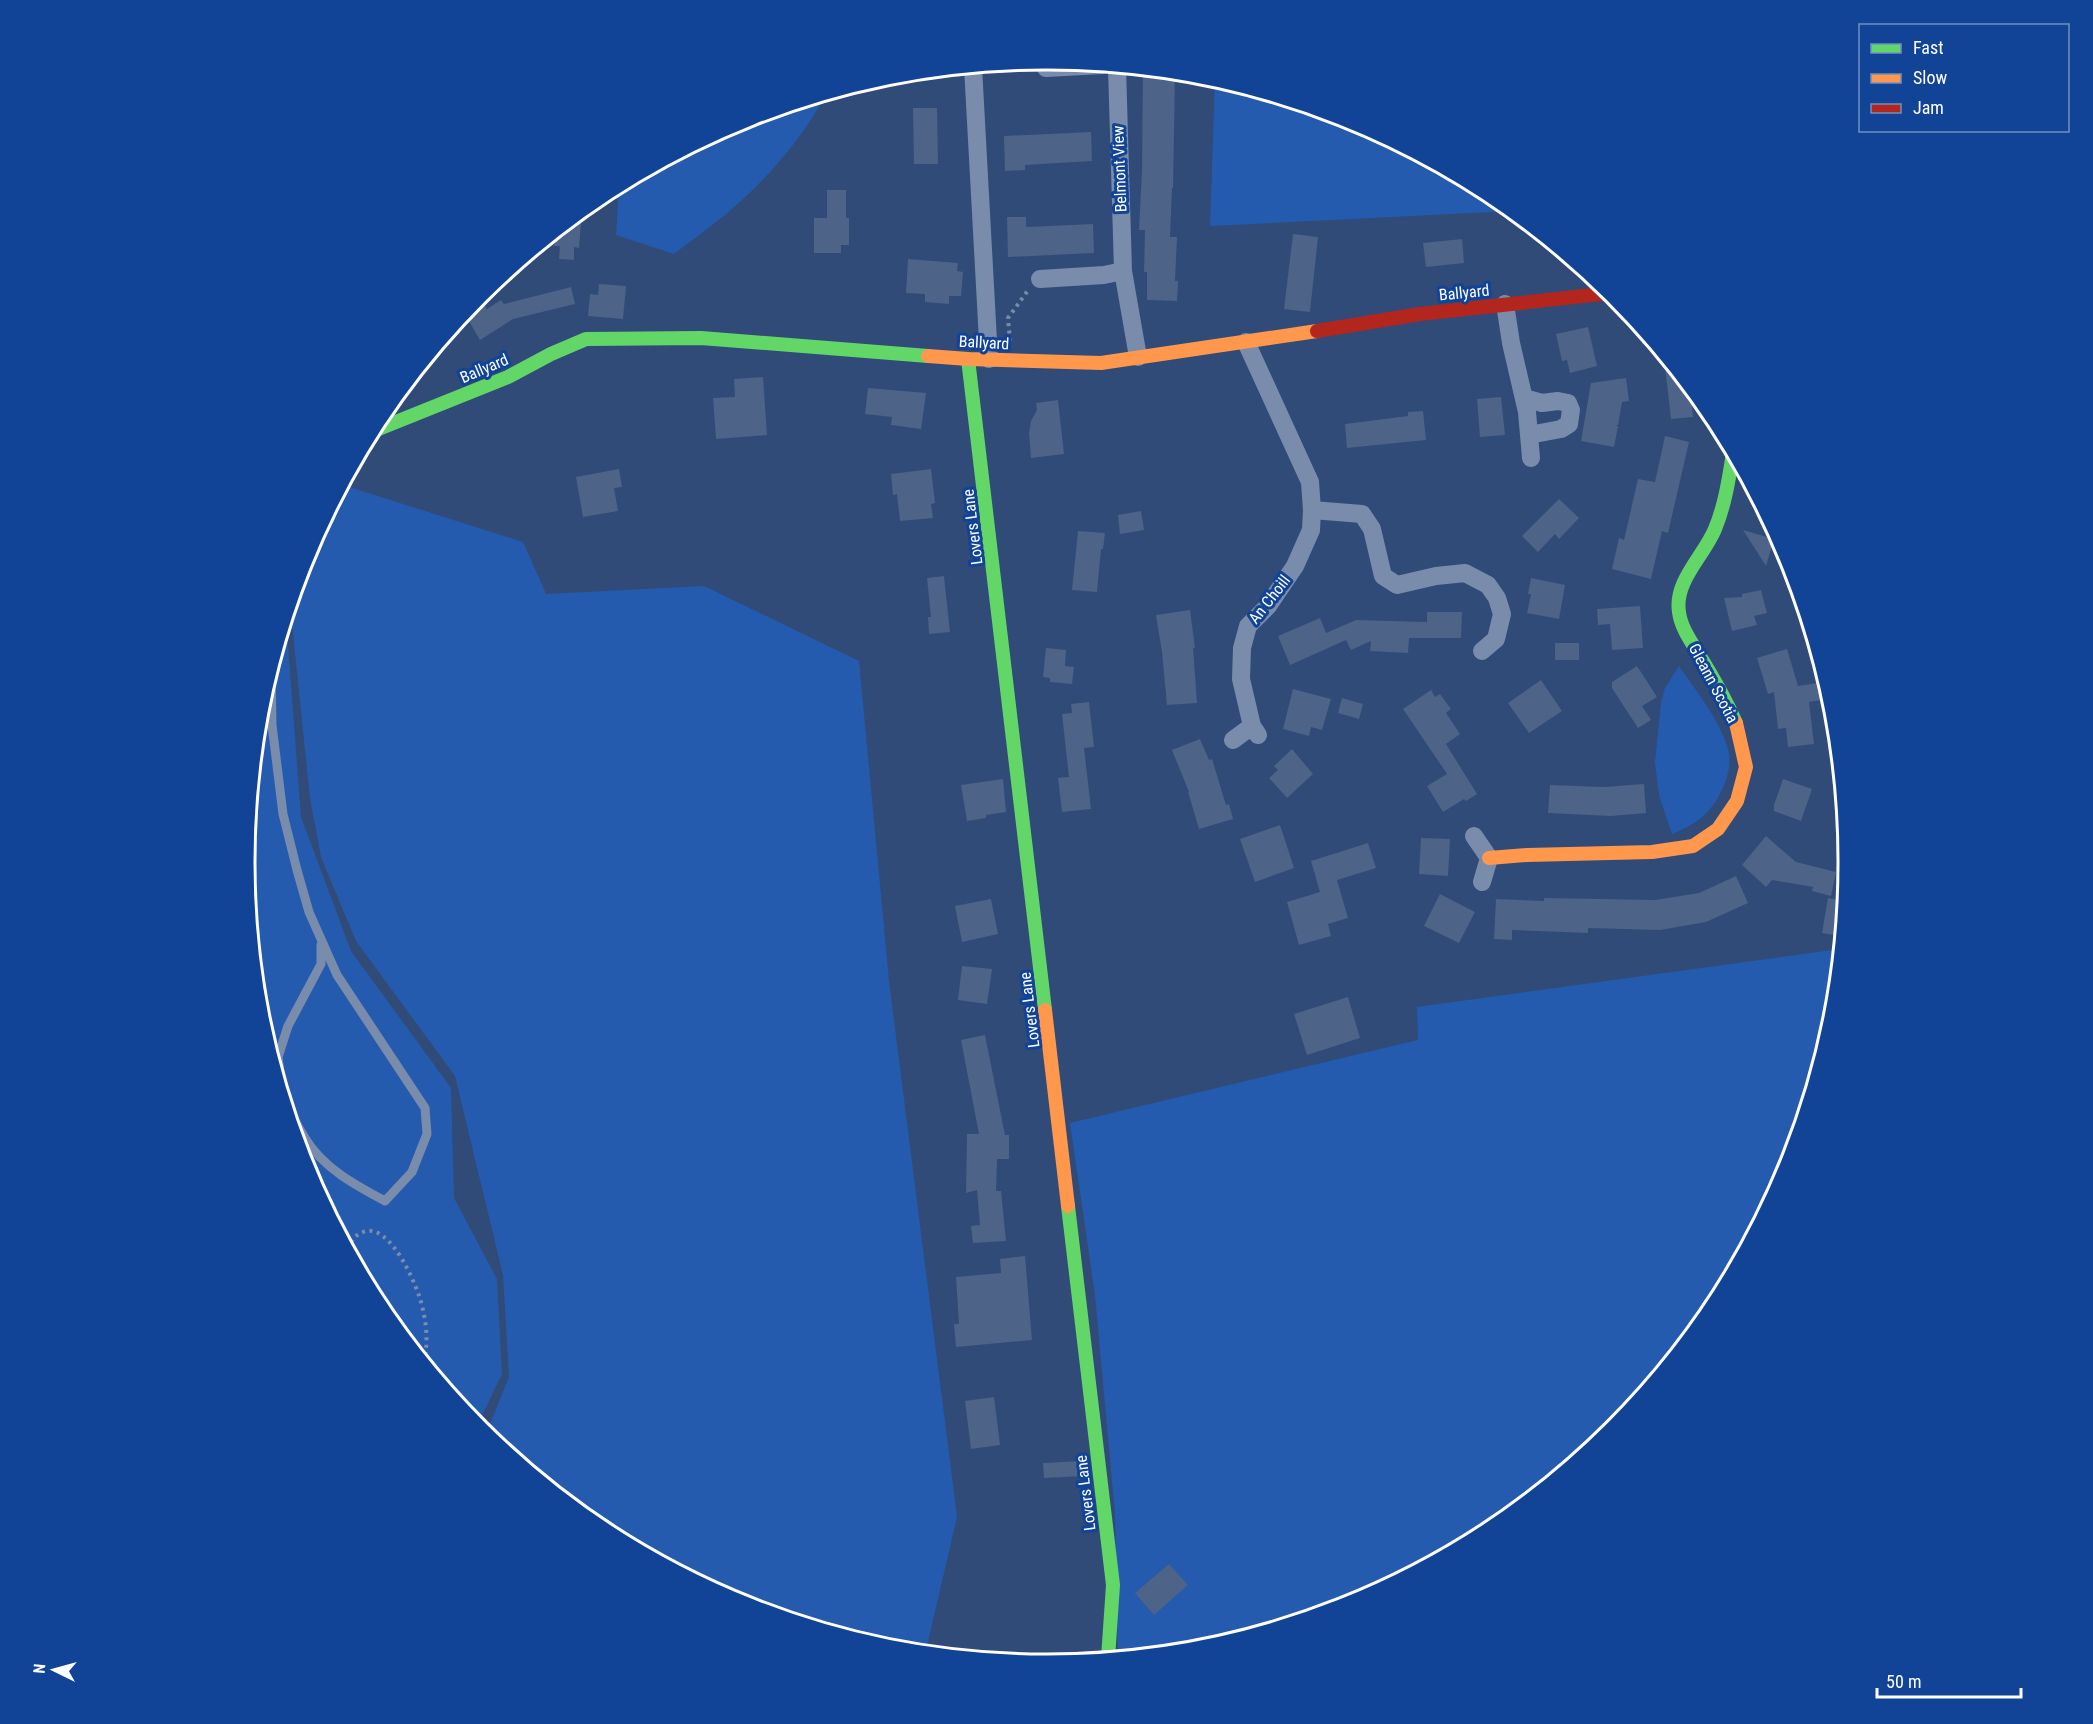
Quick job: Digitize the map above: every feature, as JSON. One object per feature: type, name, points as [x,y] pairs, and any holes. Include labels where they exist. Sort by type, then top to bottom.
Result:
[{"type":"street","points":[[973,74],[989,359]]},
{"type":"street","name":"Belmont View","points":[[1117,74],[1123,271],[1138,357]]},
{"type":"street","points":[[1040,279],[1104,275],[1123,271]]},
{"type":"street","name":"Ballyard","points":[[385,426],[508,377],[551,354],[586,339],[701,338],[968,358],[1101,363],[1420,314],[1598,294]]},
{"type":"street","points":[[1505,304],[1511,343],[1524,398],[1531,458]]},
{"type":"street","name":"An Choill","points":[[1233,740],[1255,731],[1241,679],[1242,648],[1248,626],[1268,606],[1295,566],[1311,531],[1312,510],[1310,482],[1246,342]]},
{"type":"street","name":"Lovers Lane","points":[[968,358],[1113,1585],[1108,1651]]},
{"type":"street","points":[[1524,398],[1542,403],[1564,401],[1568,403],[1571,410],[1569,424],[1561,429],[1529,435]]},
{"type":"street","name":"Gleann Scotia","points":[[1488,858],[1652,852],[1693,846],[1718,829],[1737,801],[1746,767],[1739,729],[1724,697],[1680,619],[1678,603],[1684,582],[1714,531],[1731,465]]},
{"type":"street","points":[[1312,510],[1362,514],[1372,529],[1383,576],[1397,585],[1436,576],[1465,573],[1488,585],[1497,598],[1502,614],[1496,639],[1482,651]]},
{"type":"street","points":[[1474,836],[1488,858],[1482,882]]},
{"type":"lane","points":[[272,701],[272,725],[283,814],[297,870],[320,940],[337,975],[425,1108],[427,1134],[412,1172],[385,1201],[354,1184],[325,1163],[306,1140]]},
{"type":"lane","points":[[279,1054],[288,1026],[321,964],[320,940]]},
{"type":"path","points":[[1010,345],[1008,318],[1018,304]]},
{"type":"path","points":[[352,1241],[366,1230],[378,1232],[405,1261],[415,1282],[422,1306],[427,1331],[425,1352]]},
{"type":"shaded area","points":[[1215,89],[1251,97],[1349,131],[1397,152],[1497,212],[1210,226]]},
{"type":"shaded area","points":[[820,104],[799,137],[767,176],[727,214],[674,254],[616,235],[618,197],[696,152],[744,131]]},
{"type":"shaded area","points":[[350,487],[523,542],[546,594],[704,586],[859,661],[889,981],[957,1517],[927,1644],[842,1627],[744,1593],[696,1572],[607,1520],[565,1490],[490,1425],[509,1377],[503,1275],[455,1076],[356,941],[321,857],[310,798],[292,624],[315,559]]},
{"type":"shaded area","points":[[288,639],[301,817],[351,951],[451,1088],[454,1198],[497,1279],[502,1374],[482,1416],[451,1384],[388,1302],[361,1258],[315,1165],[282,1067],[270,1016],[262,965],[255,862],[262,759],[270,708]]},
{"type":"shaded area","points":[[1679,666],[1722,732],[1729,754],[1729,764],[1724,785],[1711,808],[1694,823],[1672,834],[1659,795],[1655,762],[1661,702],[1665,688]]},
{"type":"shaded area","points":[[1832,950],[1823,1016],[1811,1067],[1778,1165],[1756,1212],[1705,1302],[1642,1384],[1606,1422],[1528,1490],[1486,1520],[1397,1572],[1349,1593],[1251,1627],[1150,1647],[1118,1650],[1115,1514],[1095,1295],[1070,1123],[1418,1040],[1417,1007]]},
{"type":"building","points":[[1143,76],[1175,81],[1170,237],[1177,237],[1175,281],[1178,281],[1177,301],[1147,300],[1147,272],[1144,272],[1145,230],[1139,230]]},
{"type":"building","points":[[913,108],[937,108],[938,164],[914,164]]},
{"type":"building","points":[[1091,132],[1092,161],[1025,165],[1025,170],[1005,171],[1004,136]]},
{"type":"building","points":[[827,190],[846,190],[849,245],[841,245],[841,253],[814,253],[814,218],[827,218]]},
{"type":"building","points":[[1007,217],[1026,217],[1026,227],[1093,224],[1094,253],[1008,257]]},
{"type":"building","points":[[581,223],[579,248],[574,247],[574,260],[559,259],[560,246],[554,246],[554,243]]},
{"type":"building","points":[[1293,234],[1318,237],[1310,312],[1284,309]]},
{"type":"building","points":[[1462,239],[1464,263],[1426,267],[1423,243]]},
{"type":"building","points":[[908,259],[958,263],[957,271],[963,272],[961,296],[949,296],[949,304],[925,302],[925,294],[906,293]]},
{"type":"building","points":[[599,284],[626,286],[623,319],[588,316],[590,294],[598,295]]},
{"type":"building","points":[[571,287],[575,304],[513,319],[480,340],[469,321],[484,305],[487,309],[501,300],[504,304]]},
{"type":"building","points":[[1588,327],[1597,366],[1570,373],[1567,360],[1562,361],[1556,334]]},
{"type":"building","points":[[1665,369],[1693,406],[1693,417],[1671,419]]},
{"type":"building","points":[[763,377],[767,435],[716,439],[713,398],[735,397],[734,379]]},
{"type":"building","points":[[1626,378],[1629,401],[1622,402],[1618,425],[1615,425],[1618,426],[1614,447],[1581,441],[1591,383]]},
{"type":"building","points":[[868,388],[926,393],[921,429],[891,425],[892,417],[865,414]]},
{"type":"building","points":[[1501,397],[1505,435],[1480,437],[1477,399]]},
{"type":"building","points":[[1058,400],[1064,454],[1031,458],[1029,433],[1031,421],[1037,410],[1036,403]]},
{"type":"building","points":[[1423,411],[1426,440],[1347,448],[1345,424],[1408,416],[1408,412]]},
{"type":"building","points":[[1665,436],[1689,442],[1668,533],[1662,531],[1651,579],[1612,569],[1619,538],[1624,540],[1638,479],[1655,482]]},
{"type":"building","points":[[619,469],[622,487],[614,488],[618,511],[583,517],[576,477]]},
{"type":"building","points":[[931,469],[935,503],[931,504],[933,518],[900,521],[897,494],[893,495],[891,474]]},
{"type":"building","points":[[1559,499],[1579,518],[1559,539],[1555,534],[1538,552],[1522,536]]},
{"type":"building","points":[[1141,511],[1144,530],[1120,534],[1118,515]]},
{"type":"building","points":[[1743,530],[1768,537],[1772,546],[1766,566]]},
{"type":"building","points":[[1078,531],[1105,533],[1103,549],[1101,549],[1097,592],[1072,590]]},
{"type":"building","points":[[944,576],[950,632],[929,634],[928,617],[931,617],[927,578]]},
{"type":"building","points":[[1531,578],[1565,585],[1559,619],[1527,613],[1531,594],[1528,594]]},
{"type":"building","points":[[1761,590],[1767,613],[1754,616],[1757,625],[1732,631],[1724,598],[1742,597],[1742,594]]},
{"type":"building","points":[[1640,606],[1643,648],[1612,650],[1610,624],[1598,625],[1597,609]]},
{"type":"building","points":[[1190,610],[1195,648],[1193,648],[1197,703],[1167,705],[1156,615]]},
{"type":"building","points":[[1427,612],[1462,612],[1461,638],[1409,638],[1408,653],[1370,651],[1371,641],[1351,650],[1346,640],[1290,665],[1278,636],[1320,618],[1326,633],[1356,620],[1427,622]]},
{"type":"building","points":[[1555,643],[1579,643],[1579,660],[1555,660]]},
{"type":"building","points":[[1046,648],[1066,650],[1065,666],[1074,667],[1072,684],[1050,682],[1050,678],[1043,677]]},
{"type":"building","points":[[1787,649],[1798,686],[1817,683],[1821,700],[1809,702],[1814,744],[1788,747],[1786,728],[1778,729],[1774,692],[1768,694],[1757,658]]},
{"type":"building","points":[[1637,666],[1657,697],[1642,706],[1651,720],[1638,728],[1612,688],[1612,682]]},
{"type":"building","points":[[1541,680],[1562,711],[1529,733],[1508,703]]},
{"type":"building","points":[[1293,689],[1331,699],[1322,730],[1311,727],[1309,736],[1283,729]]},
{"type":"building","points":[[1431,690],[1435,697],[1440,694],[1451,709],[1446,713],[1460,734],[1446,744],[1477,794],[1443,812],[1427,786],[1447,774],[1403,709]]},
{"type":"building","points":[[1342,698],[1363,704],[1359,719],[1338,713]]},
{"type":"building","points":[[1089,702],[1094,747],[1084,748],[1091,809],[1062,812],[1058,778],[1069,777],[1062,714],[1072,713],[1071,704]]},
{"type":"building","points":[[1200,739],[1209,760],[1212,759],[1226,805],[1229,804],[1233,819],[1199,829],[1189,792],[1172,750]]},
{"type":"building","points":[[1292,749],[1313,774],[1287,798],[1269,778],[1278,770],[1274,766]]},
{"type":"building","points":[[1003,779],[1006,812],[967,821],[961,785]]},
{"type":"building","points":[[1783,779],[1812,789],[1801,821],[1774,811]]},
{"type":"building","points":[[1644,784],[1646,813],[1611,816],[1548,813],[1550,785],[1604,787]]},
{"type":"building","points":[[1280,825],[1294,868],[1255,882],[1240,839]]},
{"type":"building","points":[[1766,836],[1796,862],[1836,872],[1831,896],[1812,891],[1813,887],[1772,880],[1766,887],[1742,865]]},
{"type":"building","points":[[1421,838],[1450,839],[1448,876],[1419,874]]},
{"type":"building","points":[[1368,843],[1376,868],[1337,880],[1348,918],[1328,924],[1331,936],[1299,945],[1287,902],[1320,892],[1311,861]]},
{"type":"building","points":[[1736,876],[1748,903],[1706,922],[1660,930],[1588,928],[1588,933],[1512,930],[1512,940],[1494,939],[1496,899],[1655,900],[1699,893]]},
{"type":"building","points":[[1440,894],[1475,912],[1459,943],[1424,926]]},
{"type":"building","points":[[1828,898],[1837,900],[1834,935],[1822,933]]},
{"type":"building","points":[[991,899],[998,934],[962,942],[955,906]]},
{"type":"building","points":[[962,966],[992,969],[987,1004],[958,1000]]},
{"type":"building","points":[[1348,997],[1360,1038],[1307,1055],[1294,1014]]},
{"type":"building","points":[[985,1035],[1005,1135],[1009,1135],[1009,1159],[997,1159],[996,1191],[1001,1191],[1006,1241],[973,1243],[971,1226],[980,1225],[977,1190],[966,1193],[967,1134],[979,1134],[961,1040]]},
{"type":"building","points":[[1025,1256],[1032,1340],[956,1347],[954,1324],[959,1324],[956,1277],[1001,1273],[1000,1259]]},
{"type":"building","points":[[994,1397],[1000,1445],[971,1449],[965,1401]]},
{"type":"building","points":[[1083,1461],[1085,1476],[1044,1478],[1043,1463]]},
{"type":"building","points":[[1169,1564],[1188,1585],[1154,1615],[1135,1593]]},
{"type":"traffic: fast","points":[[385,426],[508,377],[551,354],[586,339],[701,338],[928,356]]},
{"type":"traffic: fast","points":[[968,359],[1045,1010]]},
{"type":"traffic: fast","points":[[1731,464],[1715,529],[1685,579],[1681,590],[1679,612],[1685,630],[1720,690],[1736,723]]},
{"type":"traffic: fast","points":[[1068,1206],[1113,1585],[1108,1651]]},
{"type":"traffic: slow","points":[[928,356],[1101,363],[1317,331]]},
{"type":"traffic: slow","points":[[1489,858],[1652,852],[1693,846],[1718,829],[1737,801],[1746,767],[1736,723]]},
{"type":"traffic: slow","points":[[1045,1010],[1068,1206]]},
{"type":"traffic: jam","points":[[1317,331],[1420,314],[1598,294]]}]
